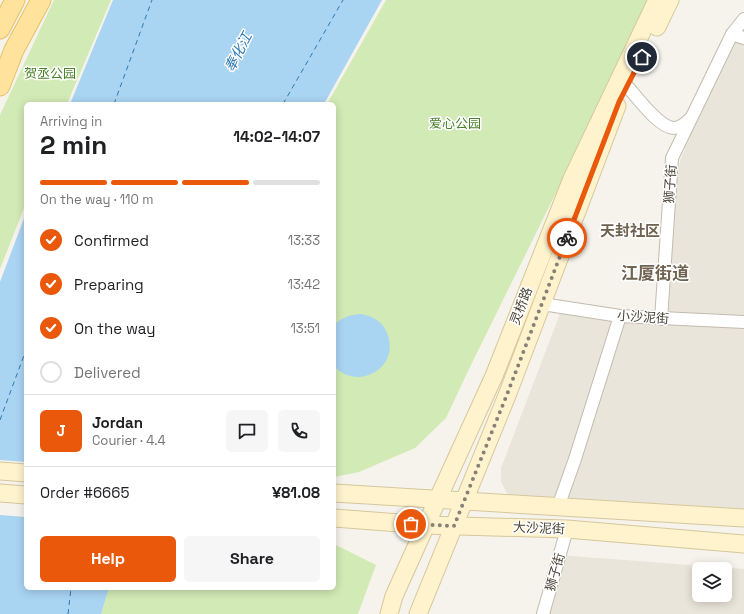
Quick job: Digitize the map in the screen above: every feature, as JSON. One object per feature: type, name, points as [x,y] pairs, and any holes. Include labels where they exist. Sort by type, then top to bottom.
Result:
[{"type":"main road","points":[[0,28],[15,0]]},
{"type":"main road","points":[[0,86],[14,50],[41,0]]},
{"type":"main road","name":"灵桥路","points":[[389,614],[394,596],[494,376],[571,181],[657,0]]},
{"type":"main road","name":"灵桥路","points":[[418,614],[508,392],[619,102],[670,0]]},
{"type":"main road","points":[[0,471],[24,473]]},
{"type":"main road","points":[[0,493],[24,495]]},
{"type":"main road","name":"大沙泥街","points":[[336,493],[744,518]]},
{"type":"main road","name":"大沙泥街","points":[[336,518],[426,525],[567,529],[744,544]]},
{"type":"street","name":"狮子街","points":[[661,319],[672,158],[691,119],[738,36],[744,19]]},
{"type":"street","points":[[627,86],[658,121],[666,126],[674,128],[682,126],[691,119]]},
{"type":"street","name":"小沙泥街","points":[[542,304],[620,316],[744,322]]},
{"type":"street","points":[[558,507],[575,459],[620,316]]},
{"type":"street","name":"狮子街","points":[[543,614],[567,529]]},
{"type":"shaded area","name":"天封社区","points":[[732,34],[744,39],[744,512],[509,497],[501,482],[501,468],[561,311],[652,313],[660,307],[665,261],[680,161]]},
{"type":"shaded area","points":[[558,555],[692,565],[692,602],[732,602],[732,568],[744,569],[744,614],[544,614]]},
{"type":"green space","name":"贺丞公园","points":[[54,0],[111,0],[68,102],[24,102],[24,208],[0,269],[0,115]]},
{"type":"green space","name":"爱心公园","points":[[386,0],[651,0],[446,418],[415,448],[359,472],[336,477],[336,102],[328,102]]},
{"type":"green space","points":[[336,545],[376,565],[358,614],[101,614],[108,590],[336,590]]},
{"type":"water","name":"奉化江","points":[[113,0],[382,0],[325,102],[71,102]]},
{"type":"water","points":[[24,218],[24,590],[108,590],[101,614],[0,614],[0,282]]},
{"type":"water","points":[[361,314],[372,317],[378,321],[387,333],[390,349],[385,362],[380,368],[367,375],[359,377],[342,373],[336,368],[336,323],[346,317]]},
{"type":"pier","points":[[0,460],[24,462],[24,517],[0,515]]},
{"type":"ferry route","points":[[115,102],[152,0]]},
{"type":"ferry route","points":[[284,102],[343,0]]},
{"type":"ferry route","points":[[0,420],[24,355]]},
{"type":"ferry route","points":[[68,614],[71,590]]},
{"type":"way so far","points":[[411,524],[454,526],[508,392],[567,238]]},
{"type":"district","name":"天封社区","points":[[630,230]]},
{"type":"district","name":"江厦街道","points":[[655,273]]},
{"type":"route","points":[[567,238],[619,102],[642,57]]}]
